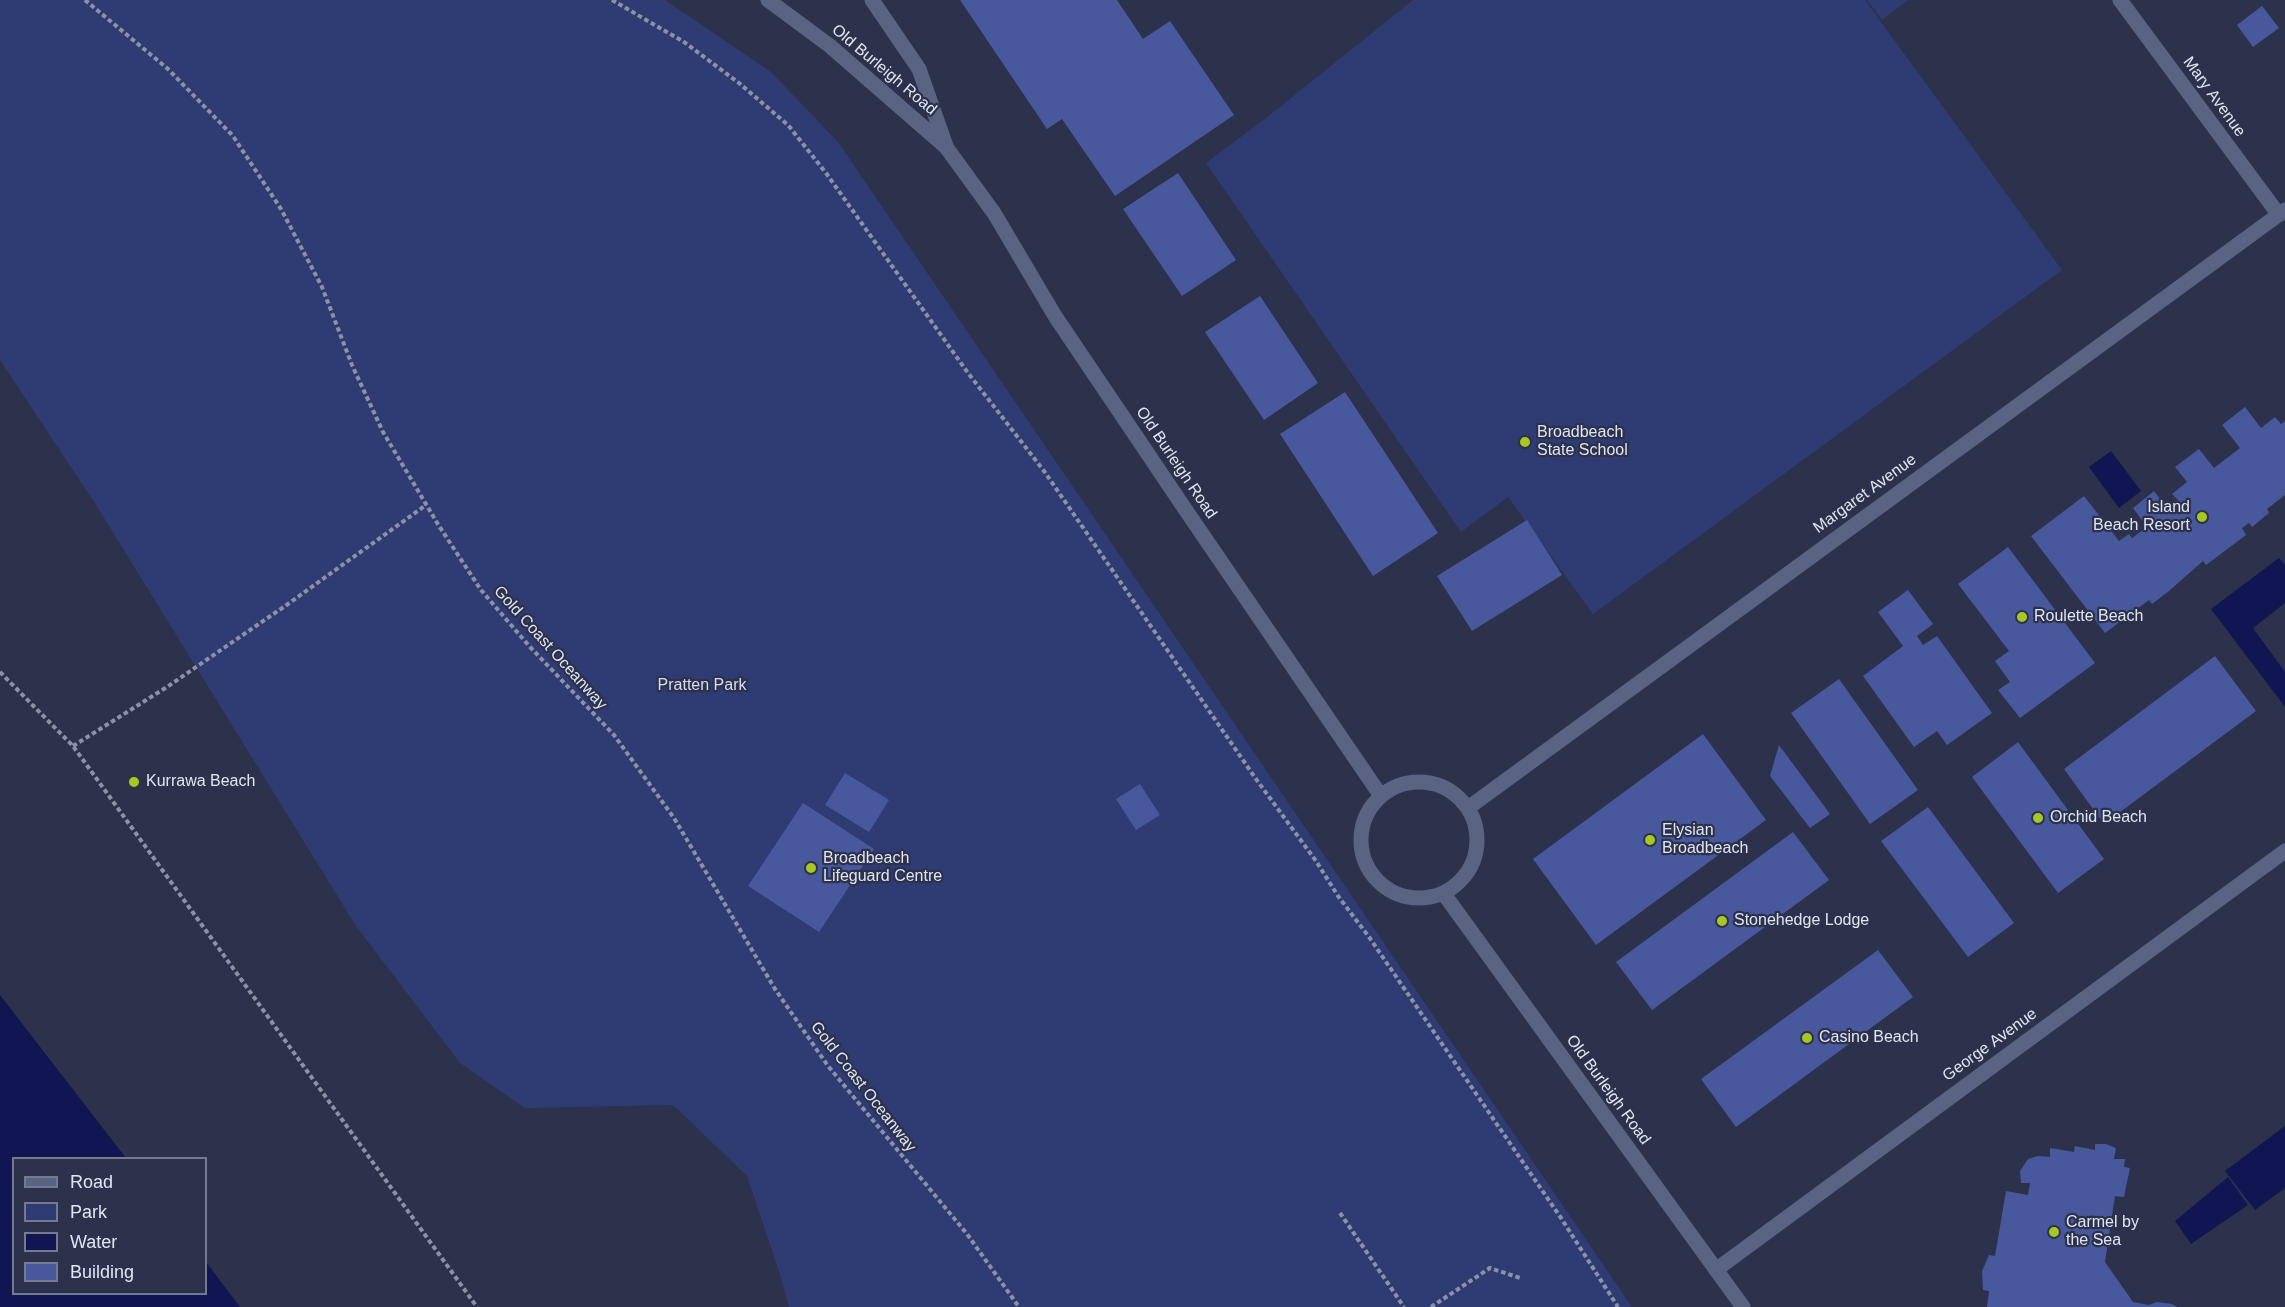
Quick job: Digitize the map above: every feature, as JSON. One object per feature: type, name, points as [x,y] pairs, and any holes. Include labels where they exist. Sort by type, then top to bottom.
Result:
[{"type":"street","name":"Old Burleigh Road","points":[[768,0],[830,46],[946,147],[994,213],[1055,316],[1381,796]]},
{"type":"street","name":"Old Burleigh Road","points":[[872,0],[919,69],[946,147]]},
{"type":"street","name":"Mary Avenue","points":[[2120,0],[2282,213]]},
{"type":"street","name":"Margaret Avenue","points":[[1468,808],[2282,213]]},
{"type":"street","points":[[1426,782],[1454,793],[1468,808],[1476,825],[1478,846],[1475,859],[1465,877],[1444,894],[1425,899],[1399,896],[1381,885],[1369,872],[1361,848],[1364,821],[1373,804],[1381,796],[1406,783],[1426,782]]},
{"type":"street","name":"George Avenue","points":[[1717,1269],[2285,851]]},
{"type":"street","name":"Old Burleigh Road","points":[[1444,894],[1743,1307]]},
{"type":"path","name":"Gold Coast Oceanway","points":[[85,0],[168,69],[232,136],[281,210],[317,277],[352,365],[383,432],[426,505],[481,590],[530,647],[614,735],[674,818],[775,989],[828,1066],[967,1234],[1019,1307]]},
{"type":"path","points":[[612,0],[684,42],[739,83],[788,125],[826,173],[968,373],[1044,471],[1256,779],[1369,937],[1561,1218],[1618,1307]]},
{"type":"path","points":[[73,746],[167,687],[426,505]]},
{"type":"path","points":[[0,672],[73,746],[477,1307]]},
{"type":"path","points":[[1340,1213],[1404,1307]]},
{"type":"path","points":[[1431,1307],[1490,1268],[1520,1278]]},
{"type":"green space","name":"Pratten Park","points":[[0,0],[665,0],[771,72],[838,142],[1632,1307],[789,1307],[747,1176],[673,1105],[525,1108],[460,1063],[356,926],[96,505],[0,360]]},
{"type":"green space","name":"Broadbeach State School","points":[[1413,0],[1865,0],[2062,270],[1593,614],[1508,497],[1461,532],[1206,163]]},
{"type":"green space","points":[[1867,0],[1908,0],[1882,20]]},
{"type":"water","points":[[2111,451],[2141,491],[2119,508],[2089,467]]},
{"type":"water","points":[[2279,558],[2285,565],[2285,603],[2253,628],[2285,672],[2285,707],[2211,609]]},
{"type":"water","points":[[0,995],[125,1157],[12,1157],[12,1295],[207,1295],[207,1263],[240,1307],[0,1307]]},
{"type":"water","points":[[2285,1126],[2285,1188],[2255,1210],[2225,1171]]},
{"type":"water","points":[[2228,1177],[2248,1205],[2191,1244],[2175,1221]]},
{"type":"building","points":[[960,0],[1117,0],[1143,39],[1170,21],[1234,115],[1115,196],[1062,119],[1047,129]]},
{"type":"building","points":[[2262,6],[2279,28],[2253,47],[2237,25]]},
{"type":"building","points":[[1178,173],[1236,260],[1182,296],[1123,209]]},
{"type":"building","points":[[1260,296],[1318,383],[1264,420],[1205,332]]},
{"type":"building","points":[[1345,392],[1438,533],[1373,576],[1280,434]]},
{"type":"building","name":"Island Beach Resort","points":[[2245,407],[2261,428],[2275,417],[2281,424],[2285,421],[2285,495],[2267,509],[2269,513],[2252,527],[2249,523],[2242,528],[2246,535],[2206,565],[2203,561],[2152,604],[2149,600],[2105,633],[2031,536],[2084,496],[2119,541],[2129,534],[2132,538],[2147,527],[2133,508],[2154,491],[2168,509],[2179,501],[2172,494],[2187,482],[2175,467],[2199,449],[2214,468],[2240,448],[2222,425]]},
{"type":"building","points":[[1527,520],[1562,575],[1472,631],[1437,576]]},
{"type":"building","name":"Roulette Beach","points":[[2008,547],[2095,663],[2020,718],[1998,690],[2010,682],[1995,661],[2009,651],[1958,584]]},
{"type":"building","points":[[1908,590],[1933,624],[1917,636],[1923,645],[1937,636],[1992,713],[1947,745],[1937,731],[1914,747],[1863,676],[1903,646],[1878,612]]},
{"type":"building","points":[[2215,656],[2256,711],[2104,824],[2064,769]]},
{"type":"building","points":[[1839,679],[1918,790],[1870,824],[1791,713]]},
{"type":"building","name":"Elysian Broadbeach","points":[[1703,734],[1766,820],[1596,945],[1533,859]]},
{"type":"building","name":"Orchid Beach","points":[[2018,742],[2104,859],[2058,893],[1972,777]]},
{"type":"building","points":[[1779,745],[1830,814],[1810,828],[1770,776]]},
{"type":"building","points":[[845,773],[889,800],[869,832],[825,805]]},
{"type":"building","points":[[1140,784],[1160,815],[1136,830],[1116,799]]},
{"type":"building","name":"Broadbeach Lifeguard Centre","points":[[803,803],[874,849],[819,932],[748,886]]},
{"type":"building","points":[[1928,807],[2014,923],[1968,957],[1881,841]]},
{"type":"building","name":"Stonehedge Lodge","points":[[1793,832],[1829,880],[1652,1010],[1616,962]]},
{"type":"building","name":"Casino Beach","points":[[1878,950],[1913,997],[1736,1127],[1701,1079]]},
{"type":"building","name":"Carmel by the Sea","points":[[2095,1144],[2106,1144],[2116,1148],[2114,1159],[2125,1159],[2124,1167],[2130,1168],[2124,1197],[2115,1196],[2105,1262],[2133,1302],[2149,1305],[2157,1302],[2177,1307],[1987,1307],[1989,1291],[1983,1290],[1982,1271],[1989,1255],[1995,1256],[2006,1191],[2028,1195],[2030,1183],[2021,1183],[2020,1171],[2028,1159],[2038,1156],[2050,1157],[2050,1148],[2074,1152],[2075,1146],[2095,1150]]},
{"type":"place","name":"Broadbeach State School","points":[[1525,442]]},
{"type":"place","name":"Island Beach Resort","points":[[2202,517]]},
{"type":"place","name":"Roulette Beach","points":[[2022,617]]},
{"type":"place","name":"Kurrawa Beach","points":[[134,782]]},
{"type":"place","name":"Orchid Beach","points":[[2038,818]]},
{"type":"place","name":"Elysian Broadbeach","points":[[1650,840]]},
{"type":"place","name":"Broadbeach Lifeguard Centre","points":[[811,868]]},
{"type":"place","name":"Stonehedge Lodge","points":[[1722,921]]},
{"type":"place","name":"Casino Beach","points":[[1807,1038]]},
{"type":"place","name":"Carmel by the Sea","points":[[2054,1232]]}]
